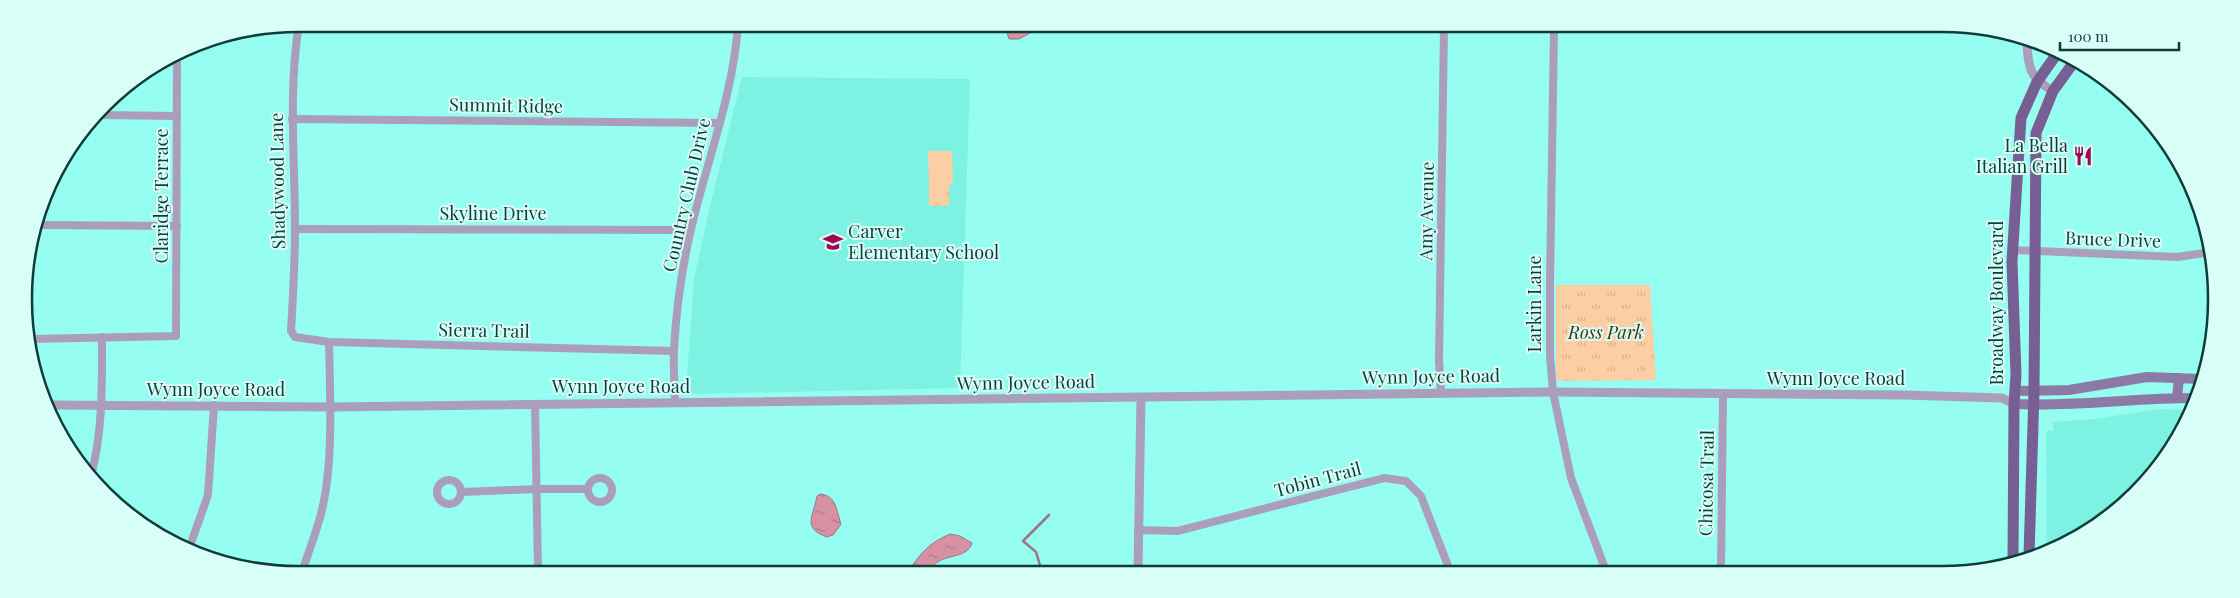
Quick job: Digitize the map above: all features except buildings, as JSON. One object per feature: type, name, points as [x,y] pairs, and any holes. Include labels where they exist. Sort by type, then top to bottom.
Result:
[{"type":"main road","name":"Broadway Boulevard","points":[[2013,555],[2014,404],[2016,375],[2013,250],[2021,118],[2037,82],[2054,58]]},
{"type":"main road","name":"Broadway Boulevard","points":[[2029,550],[2034,391],[2036,133],[2053,91],[2071,66]]},
{"type":"main road","points":[[2015,391],[2069,390],[2147,377],[2195,378]]},
{"type":"main road","points":[[2177,398],[2179,378]]},
{"type":"main road","name":"Wynn Joyce Road","points":[[2014,404],[2033,405],[2188,398]]},
{"type":"main road","points":[[2013,504],[2030,504]]},
{"type":"street","name":"Shadywood Lane","points":[[295,337],[292,331],[295,229],[292,119],[293,62],[298,32]]},
{"type":"street","name":"Country Club Drive","points":[[676,403],[674,351],[678,300],[691,230],[720,122],[733,63],[737,32]]},
{"type":"street","name":"Amy Avenue","points":[[1441,393],[1439,361],[1444,32]]},
{"type":"street","name":"Larkin Lane","points":[[1554,32],[1550,301],[1550,355],[1553,392],[1571,478],[1604,566]]},
{"type":"street","points":[[2027,47],[2028,62],[2037,82],[2053,91]]},
{"type":"street","name":"Claridge Terrace","points":[[102,338],[176,336],[177,62]]},
{"type":"street","points":[[107,115],[177,116]]},
{"type":"street","name":"Summit Ridge","points":[[292,119],[720,122]]},
{"type":"street","points":[[44,224],[177,226]]},
{"type":"street","name":"Skyline Drive","points":[[295,229],[691,230]]},
{"type":"street","name":"Bruce Drive","points":[[2013,250],[2177,257],[2203,253]]},
{"type":"street","name":"Sierra Trail","points":[[295,337],[329,342],[674,351]]},
{"type":"street","points":[[36,339],[102,338],[102,406],[93,468]]},
{"type":"street","points":[[304,566],[321,513],[327,473],[331,407],[329,342]]},
{"type":"street","points":[[2002,398],[2015,391]]},
{"type":"street","name":"Wynn Joyce Road","points":[[55,405],[331,407],[1553,392],[1724,395],[1904,395],[2002,398],[2014,404]]},
{"type":"street","name":"Chicosa Trail","points":[[1721,566],[1724,395]]},
{"type":"street","points":[[1138,566],[1141,398]]},
{"type":"street","points":[[535,404],[538,566]]},
{"type":"street","points":[[191,542],[208,495],[214,405]]},
{"type":"street","name":"Tobin Trail","points":[[1138,530],[1178,531],[1384,478],[1406,481],[1421,496],[1448,566]]},
{"type":"street","points":[[462,492],[588,489]]},
{"type":"shaded area","name":"Carver Elementary School","points":[[742,77],[970,79],[960,388],[691,394],[686,390],[694,279]]},
{"type":"shaded area","points":[[2158,409],[2183,410],[2163,447],[2141,475],[2117,499],[2089,521],[2047,543],[2046,431],[2053,431],[2053,422],[2094,419]]},
{"type":"green space","points":[[928,151],[952,151],[953,184],[929,184]]},
{"type":"green space","points":[[929,184],[949,184],[949,206],[929,206]]},
{"type":"green space","name":"Ross Park","points":[[1556,285],[1650,285],[1656,380],[1559,381],[1556,378]]},
{"type":"water","points":[[1007,32],[1032,32],[1019,39],[1009,39]]},
{"type":"water","points":[[820,494],[826,495],[833,501],[841,524],[833,535],[827,537],[814,529],[811,520],[817,496]]},
{"type":"water","points":[[950,534],[960,536],[972,543],[969,549],[959,555],[946,558],[934,566],[912,566],[926,549]]},
{"type":"waterway","points":[[1039,566],[1036,552],[1023,541],[1049,515]]},
{"type":"place","name":"La Bella Italian Grill","points":[[2083,156]]},
{"type":"place","name":"Carver Elementary School","points":[[833,242]]}]
